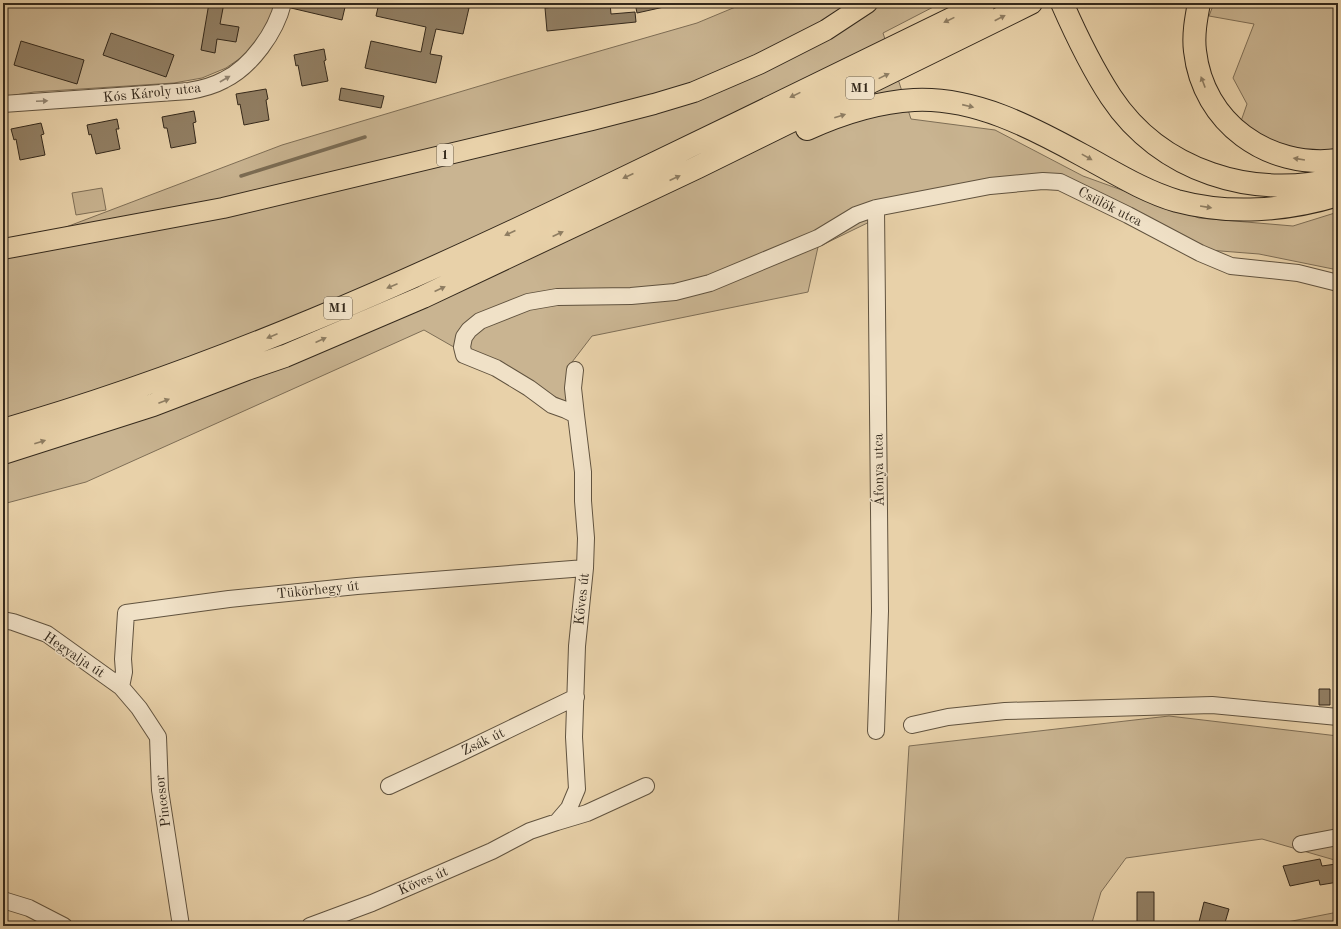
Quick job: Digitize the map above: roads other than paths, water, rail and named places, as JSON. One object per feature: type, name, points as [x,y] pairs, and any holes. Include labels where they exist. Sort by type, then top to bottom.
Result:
[{"type":"highway","name":"M1","points":[[3,430],[142,385],[244,348],[417,276],[663,160],[984,3]]},
{"type":"highway","points":[[1062,3],[1094,67],[1112,98],[1138,129],[1170,154],[1187,164],[1223,178],[1256,185],[1296,186],[1338,178]]},
{"type":"highway","points":[[1199,3],[1194,28],[1194,42],[1198,67],[1212,103],[1226,122],[1246,139],[1268,151],[1295,159],[1324,162],[1338,160]]},
{"type":"highway","name":"M1","points":[[3,453],[153,405],[285,356],[430,294],[698,168],[1026,6]]},
{"type":"highway","points":[[698,168],[748,155],[827,120],[866,108],[914,100],[953,103],[972,107],[1012,121],[1065,146],[1145,188],[1164,196],[1192,204],[1233,209],[1271,208],[1294,206],[1338,195]]},
{"type":"main road","name":"1","points":[[3,249],[223,208],[654,104],[694,92],[759,64],[826,30],[867,3]]},
{"type":"street","name":"Kós Károly utca","points":[[3,104],[189,91],[209,87],[226,80],[255,55],[278,21],[283,3]]},
{"type":"street","name":"Csülök utca","points":[[576,415],[552,405],[529,388],[496,368],[464,355],[462,347],[464,337],[469,330],[480,320],[528,302],[557,297],[631,296],[675,292],[710,283],[818,238],[856,215],[876,208],[990,186],[1043,181],[1060,182],[1128,215],[1200,253],[1232,266],[1298,273],[1338,282]]},
{"type":"street","name":"Áfonya utca","points":[[876,208],[880,611],[876,731]]},
{"type":"street","name":"Köves út","points":[[557,822],[568,808],[577,789],[574,737],[577,646],[585,568],[586,538],[583,500],[583,472],[573,388],[575,370]]},
{"type":"street","name":"Tükörhegy út","points":[[121,687],[124,672],[123,659],[126,614],[229,599],[357,586],[585,568]]},
{"type":"street","name":"Hegyalja út","points":[[3,620],[47,634],[121,687]]},
{"type":"street","name":"Pincesor","points":[[121,687],[139,708],[158,737],[160,790],[181,926]]},
{"type":"street","name":"Zsák út","points":[[389,786],[576,697]]},
{"type":"street","points":[[912,725],[948,717],[1005,711],[1212,705],[1338,717]]},
{"type":"street","name":"Köves út","points":[[310,926],[372,904],[492,851],[530,831],[587,813],[646,786]]},
{"type":"street","points":[[1301,844],[1338,837]]},
{"type":"street","points":[[3,900],[29,908],[64,926]]},
{"type":"waterway","points":[[241,176],[365,137]]}]
